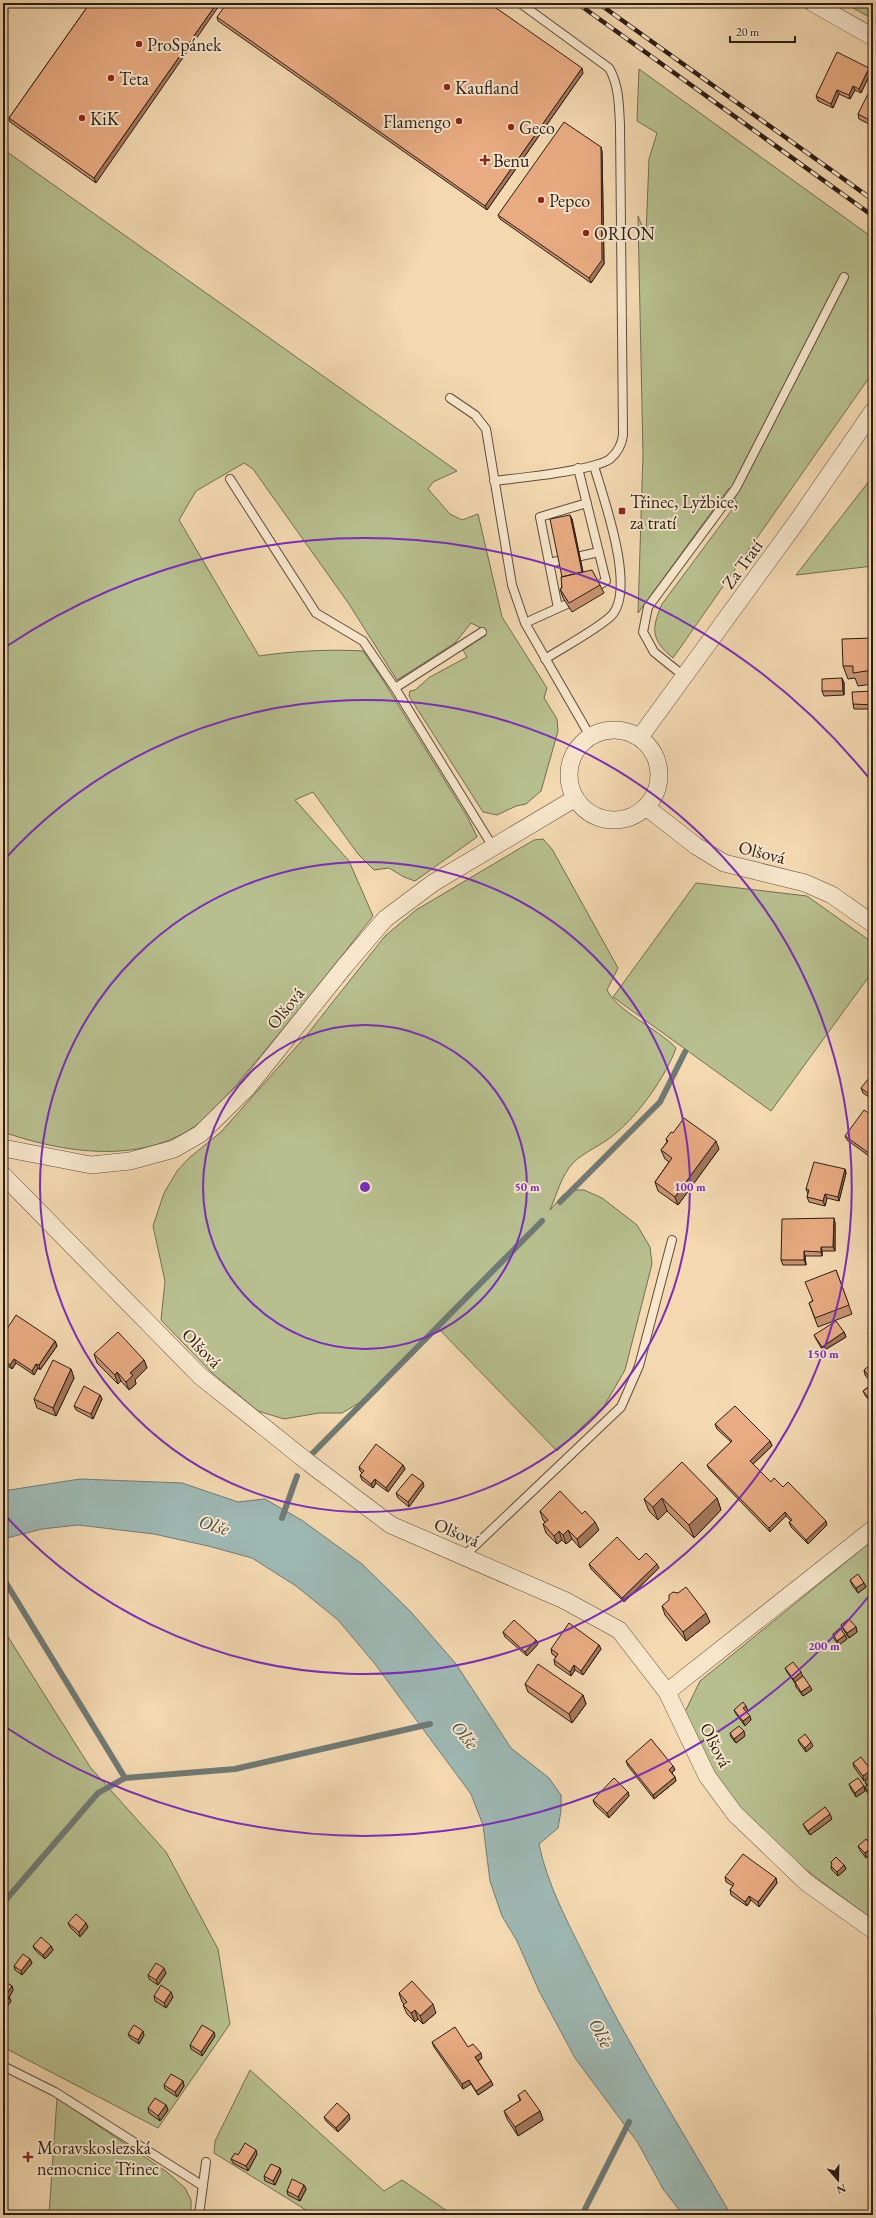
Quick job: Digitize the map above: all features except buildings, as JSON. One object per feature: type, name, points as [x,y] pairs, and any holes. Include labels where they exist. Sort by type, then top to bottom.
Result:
[{"type":"street","points":[[812,3],[873,36]]},
{"type":"street","name":"Za Tratí","points":[[640,737],[798,520],[873,411]]},
{"type":"street","points":[[606,730],[624,730],[640,737],[653,752],[659,770],[657,790],[646,807],[633,816],[617,820],[600,819],[585,811],[574,798],[569,785],[568,771],[572,757],[579,745],[590,736],[606,730]]},
{"type":"street","name":"Olšová","points":[[3,1148],[91,1165],[130,1161],[174,1149],[200,1134],[247,1088],[367,938],[385,919],[433,883],[574,798]]},
{"type":"street","name":"Olšová","points":[[646,807],[696,846],[724,863],[805,883],[832,895],[873,924]]},
{"type":"street","name":"Olšová","points":[[3,1175],[200,1376],[309,1463],[391,1525],[564,1600],[619,1630],[667,1692],[707,1776],[735,1814],[807,1883],[873,1930]]},
{"type":"street","points":[[667,1692],[873,1529]]},
{"type":"lane","points":[[494,481],[594,466],[611,458],[622,443],[624,435],[620,125],[618,95],[614,77],[609,68],[520,3]]},
{"type":"lane","points":[[685,677],[654,652],[643,632],[648,608],[736,488],[844,277]]},
{"type":"lane","points":[[450,398],[475,415],[486,429],[512,585],[525,623],[590,736]]},
{"type":"lane","points":[[546,659],[610,617],[619,598],[621,582],[618,552],[594,466]]},
{"type":"lane","points":[[578,468],[606,581],[598,585]]},
{"type":"lane","points":[[230,478],[316,613],[363,640],[395,688],[493,847]]},
{"type":"lane","points":[[558,608],[540,517],[587,503]]},
{"type":"lane","points":[[549,563],[599,552]]},
{"type":"lane","points":[[525,623],[567,604]]},
{"type":"lane","points":[[395,688],[482,632]]},
{"type":"lane","points":[[464,1556],[621,1407],[639,1366],[672,1240]]},
{"type":"lane","points":[[3,2066],[55,2092],[203,2186]]},
{"type":"lane","points":[[199,2215],[206,2162]]},
{"type":"green space","points":[[844,3],[873,3],[873,19]]},
{"type":"green space","points":[[639,69],[873,238],[873,372],[673,658],[660,645],[655,634],[658,613],[662,604],[737,503],[729,488],[638,613],[643,455],[638,216],[646,235],[649,159],[657,133],[637,121]]},
{"type":"green space","points":[[3,149],[457,471],[433,482],[428,489],[450,514],[462,520],[478,514],[502,617],[547,688],[544,698],[557,719],[558,731],[541,791],[526,804],[516,806],[497,815],[483,812],[409,696],[410,691],[415,690],[430,677],[467,657],[463,650],[486,635],[481,628],[471,623],[455,643],[397,680],[349,604],[253,469],[244,463],[196,491],[179,520],[259,656],[311,651],[363,651],[381,677],[468,818],[477,837],[415,881],[404,877],[389,868],[374,870],[358,854],[313,792],[295,800],[349,861],[373,916],[291,1019],[211,1113],[189,1130],[164,1142],[138,1149],[111,1151],[83,1150],[29,1140],[3,1132]]},
{"type":"green space","points":[[873,476],[873,566],[796,575]]},
{"type":"green space","points":[[543,839],[552,849],[618,968],[607,990],[612,998],[620,1006],[676,1048],[659,1082],[634,1116],[611,1137],[583,1155],[569,1168],[562,1179],[550,1210],[564,1194],[577,1190],[584,1190],[602,1198],[637,1225],[650,1247],[652,1264],[625,1370],[604,1406],[557,1451],[437,1327],[369,1397],[342,1413],[319,1413],[284,1419],[258,1411],[211,1372],[161,1320],[165,1281],[153,1226],[164,1193],[177,1171],[189,1158],[221,1132],[306,1036],[385,936],[416,910],[534,840]]},
{"type":"green space","points":[[696,883],[807,896],[873,943],[873,971],[771,1111],[613,997]]},
{"type":"green space","points":[[873,1540],[873,1920],[786,1854],[745,1816],[714,1776],[702,1753],[685,1712],[700,1681]]},
{"type":"green space","points":[[3,1629],[90,1767],[166,1852],[218,1949],[230,2024],[158,2128],[3,2047]]},
{"type":"green space","points":[[250,2070],[384,2191],[402,2180],[453,2215],[314,2215],[214,2153],[215,2141]]},
{"type":"green space","points":[[57,2098],[167,2172],[185,2188],[191,2200],[191,2215],[49,2215]]},
{"type":"water","name":"Olše","points":[[80,1479],[182,1483],[238,1502],[265,1499],[303,1521],[362,1564],[411,1612],[456,1664],[511,1748],[549,1778],[561,1795],[561,1811],[558,1828],[539,1844],[547,1874],[572,1931],[620,2024],[731,2215],[683,2215],[663,2189],[638,2143],[575,2058],[539,1991],[517,1941],[502,1916],[490,1881],[483,1825],[471,1794],[375,1664],[338,1620],[296,1586],[252,1558],[208,1546],[154,1534],[78,1525],[42,1529],[3,1539],[3,1491]]},
{"type":"waterway","points":[[560,1202],[660,1102],[685,1052]]},
{"type":"waterway","points":[[311,1455],[542,1221]]},
{"type":"waterway","points":[[282,1518],[297,1476]]},
{"type":"waterway","points":[[3,1578],[125,1778],[235,1769],[430,1724]]},
{"type":"waterway","points":[[3,1903],[98,1793],[125,1778]]},
{"type":"waterway","points":[[582,2215],[629,2122]]},
{"type":"railway","points":[[577,3],[873,216]]},
{"type":"railway","points":[[598,3],[873,200]]},
{"type":"place","name":"ProSpánek","points":[[139,44]]},
{"type":"place","name":"Teta","points":[[111,78]]},
{"type":"place","name":"Kaufland","points":[[447,87]]},
{"type":"place","name":"KiK","points":[[82,118]]},
{"type":"place","name":"Flamengo","points":[[459,121]]},
{"type":"place","name":"Geco","points":[[511,127]]},
{"type":"place","name":"Benu","points":[[485,160]]},
{"type":"place","name":"Pepco","points":[[541,200]]},
{"type":"place","name":"ORION","points":[[586,233]]},
{"type":"place","name":"Třinec, Lyžbice, za tratí","points":[[622,511]]},
{"type":"place","name":"Moravskoslezská nemocnice Třinec","points":[[28,2157]]}]
